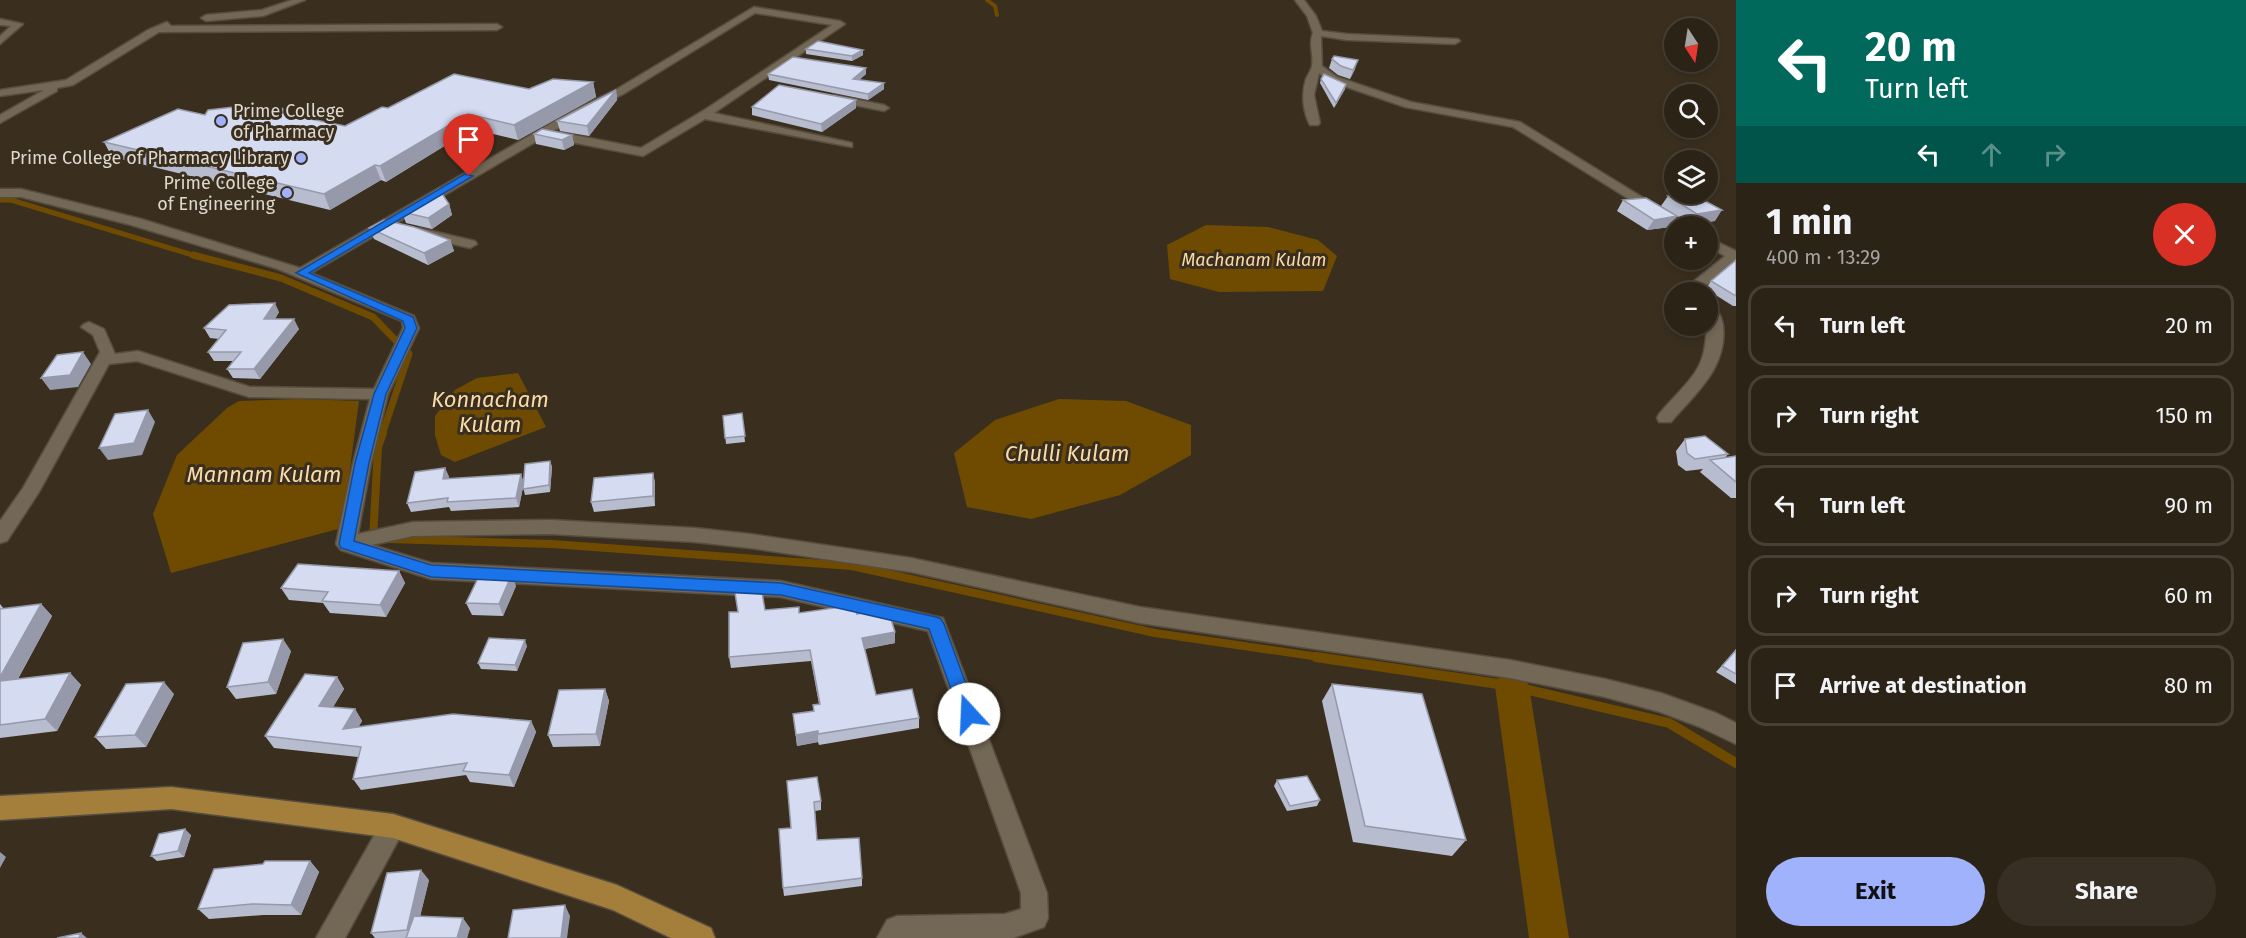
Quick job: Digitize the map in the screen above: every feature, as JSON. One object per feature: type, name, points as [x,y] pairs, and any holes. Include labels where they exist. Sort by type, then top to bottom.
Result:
[{"type":"main road","points":[[0,808],[171,798],[393,826],[617,898],[701,938]]},
{"type":"street","points":[[0,93],[69,83],[157,29],[178,20],[263,13],[301,0]]},
{"type":"street","points":[[301,273],[542,133],[621,91],[768,0]]},
{"type":"street","points":[[1299,0],[1311,16],[1318,33],[1315,40],[1314,72],[1308,105],[1314,123]]},
{"type":"street","points":[[542,133],[643,152],[799,58],[840,24],[754,10]]},
{"type":"street","points":[[0,22],[18,24],[0,41]]},
{"type":"street","points":[[157,29],[497,27]]},
{"type":"street","points":[[1318,33],[1347,37],[1455,41]]},
{"type":"street","points":[[1314,72],[1409,105],[1516,124],[1666,216]]},
{"type":"street","points":[[0,120],[59,84]]},
{"type":"street","points":[[819,95],[884,108]]},
{"type":"street","points":[[704,115],[848,145]]},
{"type":"street","points":[[0,193],[21,193],[136,222],[301,273],[409,319],[411,328],[380,394],[362,463],[351,543]]},
{"type":"street","points":[[387,224],[470,244]]},
{"type":"street","points":[[1703,282],[1735,256],[1718,247]]},
{"type":"street","points":[[0,536],[30,492],[108,352],[99,332],[89,327]]},
{"type":"street","points":[[1665,418],[1706,373],[1714,336]]},
{"type":"street","points":[[104,360],[138,356],[249,392],[380,394]]},
{"type":"street","points":[[351,543],[413,529],[551,527],[695,535],[750,541],[911,565],[1140,615],[1510,669],[1605,688],[1660,703],[1708,720],[1736,734]]},
{"type":"street","points":[[351,543],[431,571],[781,589],[936,624],[1034,893],[1035,918],[1005,927],[897,930],[891,938]]},
{"type":"street","points":[[330,938],[393,826]]},
{"type":"water","name":"Machanam Kulam","points":[[1206,225],[1268,227],[1318,240],[1337,256],[1323,291],[1219,292],[1170,279],[1167,245]]},
{"type":"water","name":"Konnacham Kulam","points":[[518,373],[546,427],[455,462],[441,455],[435,435],[435,416],[455,390],[477,378]]},
{"type":"water","name":"Mannam Kulam","points":[[298,399],[359,401],[342,528],[171,573],[153,514],[177,455],[227,408],[239,401]]},
{"type":"water","name":"Chulli Kulam","points":[[1059,399],[1126,401],[1191,425],[1191,455],[1120,495],[1031,519],[967,507],[954,453],[995,420]]},
{"type":"building","points":[[818,41],[863,50],[852,56],[806,49]]},
{"type":"building","points":[[1334,56],[1358,60],[1353,70],[1341,66],[1332,59]]},
{"type":"building","points":[[793,57],[866,68],[853,79],[884,83],[868,94],[768,74]]},
{"type":"building","points":[[454,74],[529,89],[553,79],[593,82],[514,125],[468,114],[380,166],[375,165],[324,194],[104,142],[178,109],[205,115],[208,110],[252,105],[287,109],[281,113],[345,126],[382,107],[388,108]]},
{"type":"building","points":[[1324,74],[1346,84],[1336,103],[1321,79]]},
{"type":"building","points":[[779,85],[856,100],[821,124],[752,107]]},
{"type":"building","points":[[616,90],[587,126],[557,121]]},
{"type":"building","points":[[542,129],[572,135],[562,140],[534,134]]},
{"type":"building","points":[[439,189],[449,204],[428,218],[402,212]]},
{"type":"building","points":[[1646,198],[1677,216],[1664,216],[1664,218],[1654,220],[1623,200]]},
{"type":"building","points":[[1681,204],[1711,204],[1722,210],[1697,214]]},
{"type":"building","points":[[384,220],[414,227],[450,240],[424,253],[369,228]]},
{"type":"building","points":[[1736,260],[1736,296],[1718,285],[1718,282],[1711,281]]},
{"type":"building","points":[[275,303],[264,319],[294,319],[254,369],[227,369],[241,352],[208,352],[226,330],[204,328],[229,305]]},
{"type":"building","points":[[83,352],[70,375],[41,378],[57,355]]},
{"type":"building","points":[[148,410],[134,443],[99,448],[115,414]]},
{"type":"building","points":[[742,413],[745,436],[725,438],[723,416]]},
{"type":"building","points":[[1705,436],[1728,454],[1695,459],[1687,453],[1685,439]]},
{"type":"building","points":[[1736,456],[1736,482],[1710,460]]},
{"type":"building","points":[[550,461],[549,485],[523,489],[525,464]]},
{"type":"building","points":[[445,468],[443,479],[521,474],[516,498],[447,502],[448,498],[407,503],[415,472]]},
{"type":"building","points":[[653,473],[653,496],[591,502],[594,478]]},
{"type":"building","points":[[298,564],[399,571],[380,605],[322,601],[328,592],[281,588]]},
{"type":"building","points":[[481,572],[512,574],[499,604],[466,603]]},
{"type":"building","points":[[734,586],[761,587],[765,610],[799,607],[799,613],[855,605],[857,614],[876,610],[889,613],[895,632],[862,638],[876,695],[912,689],[919,718],[818,734],[818,731],[796,735],[793,714],[814,711],[813,705],[820,704],[810,650],[729,657],[729,612],[738,612]]},
{"type":"building","points":[[41,604],[0,677],[0,609]]},
{"type":"building","points":[[489,638],[525,640],[515,665],[478,663]]},
{"type":"building","points":[[283,639],[268,682],[227,687],[243,643]]},
{"type":"building","points":[[1736,650],[1736,674],[1722,666]]},
{"type":"building","points":[[70,673],[45,719],[0,725],[0,681]]},
{"type":"building","points":[[305,674],[337,677],[319,706],[355,709],[343,729],[453,714],[531,721],[509,775],[463,771],[467,763],[353,779],[361,747],[265,736]]},
{"type":"building","points":[[164,682],[135,735],[95,737],[126,684]]},
{"type":"building","points":[[1332,684],[1422,694],[1466,840],[1365,826]]},
{"type":"building","points":[[605,689],[596,734],[548,735],[559,690]]},
{"type":"building","points":[[1307,776],[1320,800],[1290,806],[1277,780]]},
{"type":"building","points":[[817,777],[821,801],[814,802],[817,840],[859,838],[862,878],[783,888],[779,829],[791,828],[787,781]]},
{"type":"building","points":[[185,829],[178,851],[151,856],[159,834]]},
{"type":"building","points":[[265,861],[310,861],[291,905],[252,904],[198,909],[214,869],[263,864]]},
{"type":"building","points":[[421,870],[407,930],[371,933],[387,873]]},
{"type":"building","points":[[565,905],[561,938],[508,938],[513,910]]},
{"type":"building","points":[[414,916],[463,918],[457,938],[406,938]]},
{"type":"building","points":[[81,933],[79,938],[57,938]]},
{"type":"waterway","points":[[987,0],[995,6],[997,15]]},
{"type":"waterway","points":[[0,200],[11,200],[199,257]]},
{"type":"waterway","points":[[193,255],[281,278],[373,317],[409,354],[382,435]]},
{"type":"waterway","points":[[373,539],[378,447],[383,433]]},
{"type":"waterway","points":[[388,539],[552,544],[852,566],[1155,633],[1326,658]]},
{"type":"waterway","points":[[1316,657],[1512,686],[1669,723],[1736,763]]},
{"type":"waterway","points":[[1512,686],[1549,938]]},
{"type":"place","name":"Prime College of Pharmacy","points":[[221,121]]},
{"type":"place","name":"Prime College of Pharmacy Library","points":[[301,158]]},
{"type":"place","name":"Prime College of Engineering","points":[[287,193]]},
{"type":"route","points":[[469,176],[301,273],[409,319],[411,328],[380,394],[362,463],[346,544],[431,571],[781,589],[936,624],[969,714]]}]
